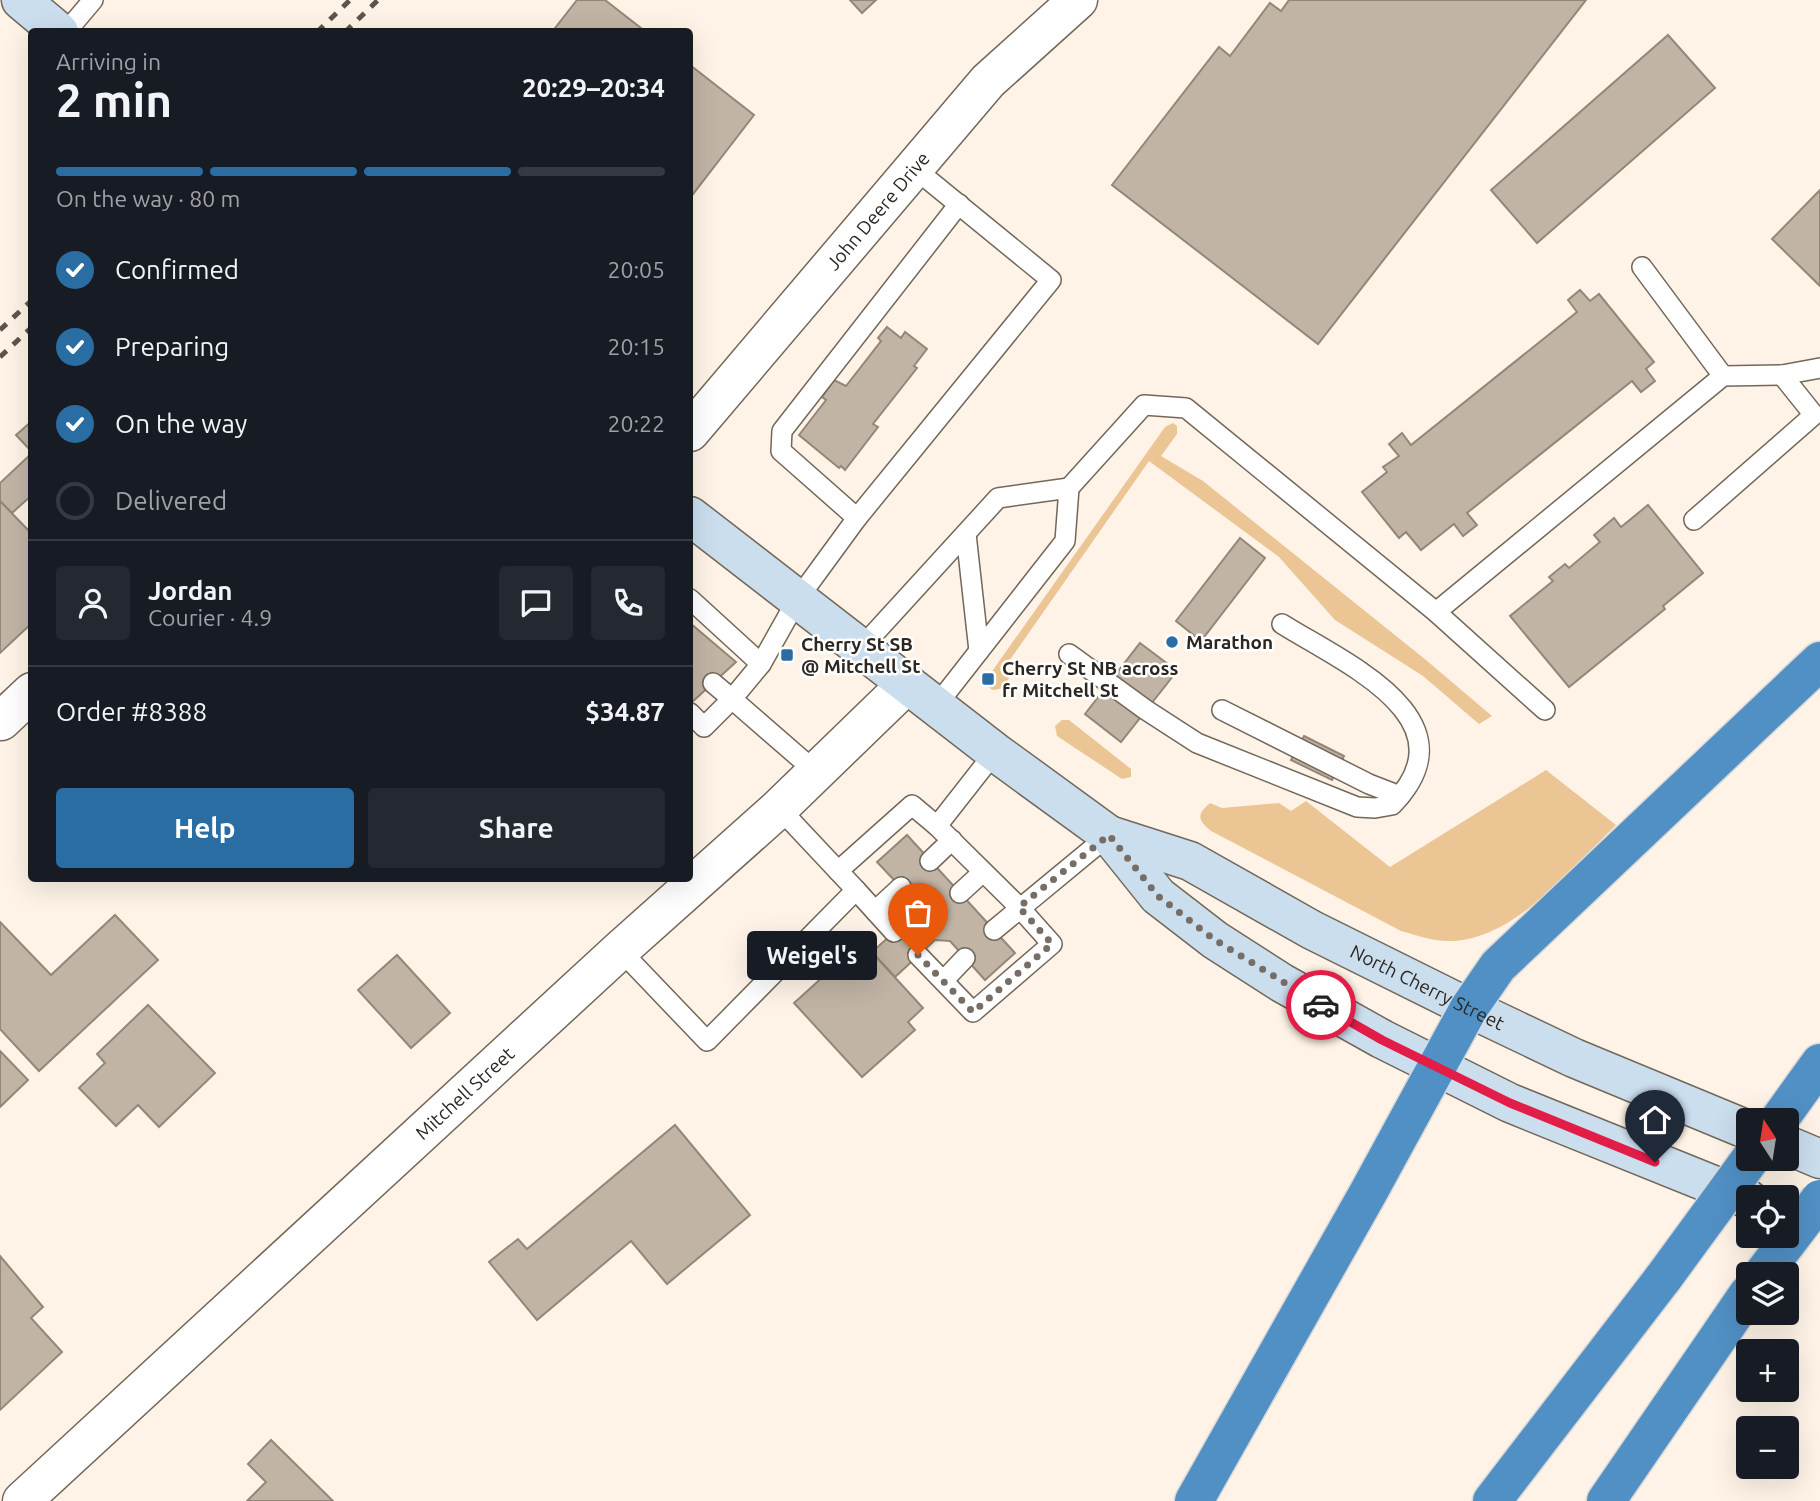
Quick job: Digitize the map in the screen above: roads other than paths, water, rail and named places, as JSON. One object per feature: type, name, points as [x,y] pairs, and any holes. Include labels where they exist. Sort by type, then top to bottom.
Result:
[{"type":"highway","points":[[1194,1501],[1362,1205],[1469,1008],[1498,966],[1820,661]]},
{"type":"highway","points":[[1788,1108],[1820,1063]]},
{"type":"highway","points":[[1492,1501],[1664,1277],[1741,1171]]},
{"type":"highway","points":[[1772,1262],[1820,1199]]},
{"type":"highway","points":[[1606,1501],[1736,1312]]},
{"type":"street","points":[[21,0],[54,28]]},
{"type":"street","name":"John Deere Drive","points":[[693,428],[988,81],[1078,0]]},
{"type":"street","name":"North Cherry Street","points":[[698,528],[1109,835],[1158,896],[1215,940],[1282,983],[1364,1030],[1510,1103],[1736,1194]]},
{"type":"street","name":"Mitchell Street","points":[[22,1501],[817,772],[922,695]]},
{"type":"street","points":[[1,721],[28,696]]},
{"type":"street","name":"North Cherry Street","points":[[1109,835],[1190,862],[1312,930],[1469,1008],[1574,1058],[1736,1125]]},
{"type":"street","points":[[1799,1150],[1820,1159]]},
{"type":"street","points":[[1799,1219],[1820,1228]]},
{"type":"lane","points":[[69,28],[93,0]]},
{"type":"lane","points":[[693,716],[704,727],[761,664],[797,600],[857,518],[1051,280],[914,168]]},
{"type":"lane","points":[[857,518],[781,451],[782,431],[959,204]]},
{"type":"lane","points":[[1642,267],[1723,376]]},
{"type":"lane","points":[[1436,612],[1723,376],[1782,375],[1820,368]]},
{"type":"lane","points":[[1694,520],[1814,415],[1782,375]]},
{"type":"lane","points":[[922,695],[979,651],[1065,541],[1069,488],[1144,405],[1186,408],[1436,612],[1545,710]]},
{"type":"lane","points":[[861,648],[998,498],[1069,488]]},
{"type":"lane","points":[[966,534],[979,651]]},
{"type":"lane","points":[[693,603],[761,664]]},
{"type":"lane","points":[[1069,654],[1197,743],[1357,807],[1392,805],[1417,772],[1420,745],[1409,714],[1381,685],[1282,624]]},
{"type":"lane","points":[[713,683],[817,772]]},
{"type":"lane","points":[[1222,710],[1369,784],[1400,796]]},
{"type":"lane","points":[[937,826],[995,752]]},
{"type":"lane","points":[[838,871],[912,805],[1019,907],[1052,944],[973,1012],[918,955]]},
{"type":"lane","points":[[779,808],[894,932]]},
{"type":"lane","points":[[994,930],[1109,835]]},
{"type":"lane","points":[[930,861],[952,841]]},
{"type":"lane","points":[[960,893],[983,872]]},
{"type":"lane","points":[[875,911],[901,887]]},
{"type":"lane","points":[[620,950],[707,1041],[856,890]]},
{"type":"lane","points":[[944,980],[965,958]]},
{"type":"railway","points":[[321,28],[350,0]]},
{"type":"railway","points":[[349,28],[378,0]]},
{"type":"railway","points":[[0,330],[28,304]]},
{"type":"railway","points":[[0,357],[28,331]]},
{"type":"place","name":"Marathon","points":[[1172,642]]},
{"type":"place","name":"Cherry St SB @ Mitchell St","points":[[787,655]]},
{"type":"place","name":"Cherry St NB across fr Mitchell St","points":[[988,679]]},
{"type":"place","name":"Weigel's","points":[[918,955]]}]
